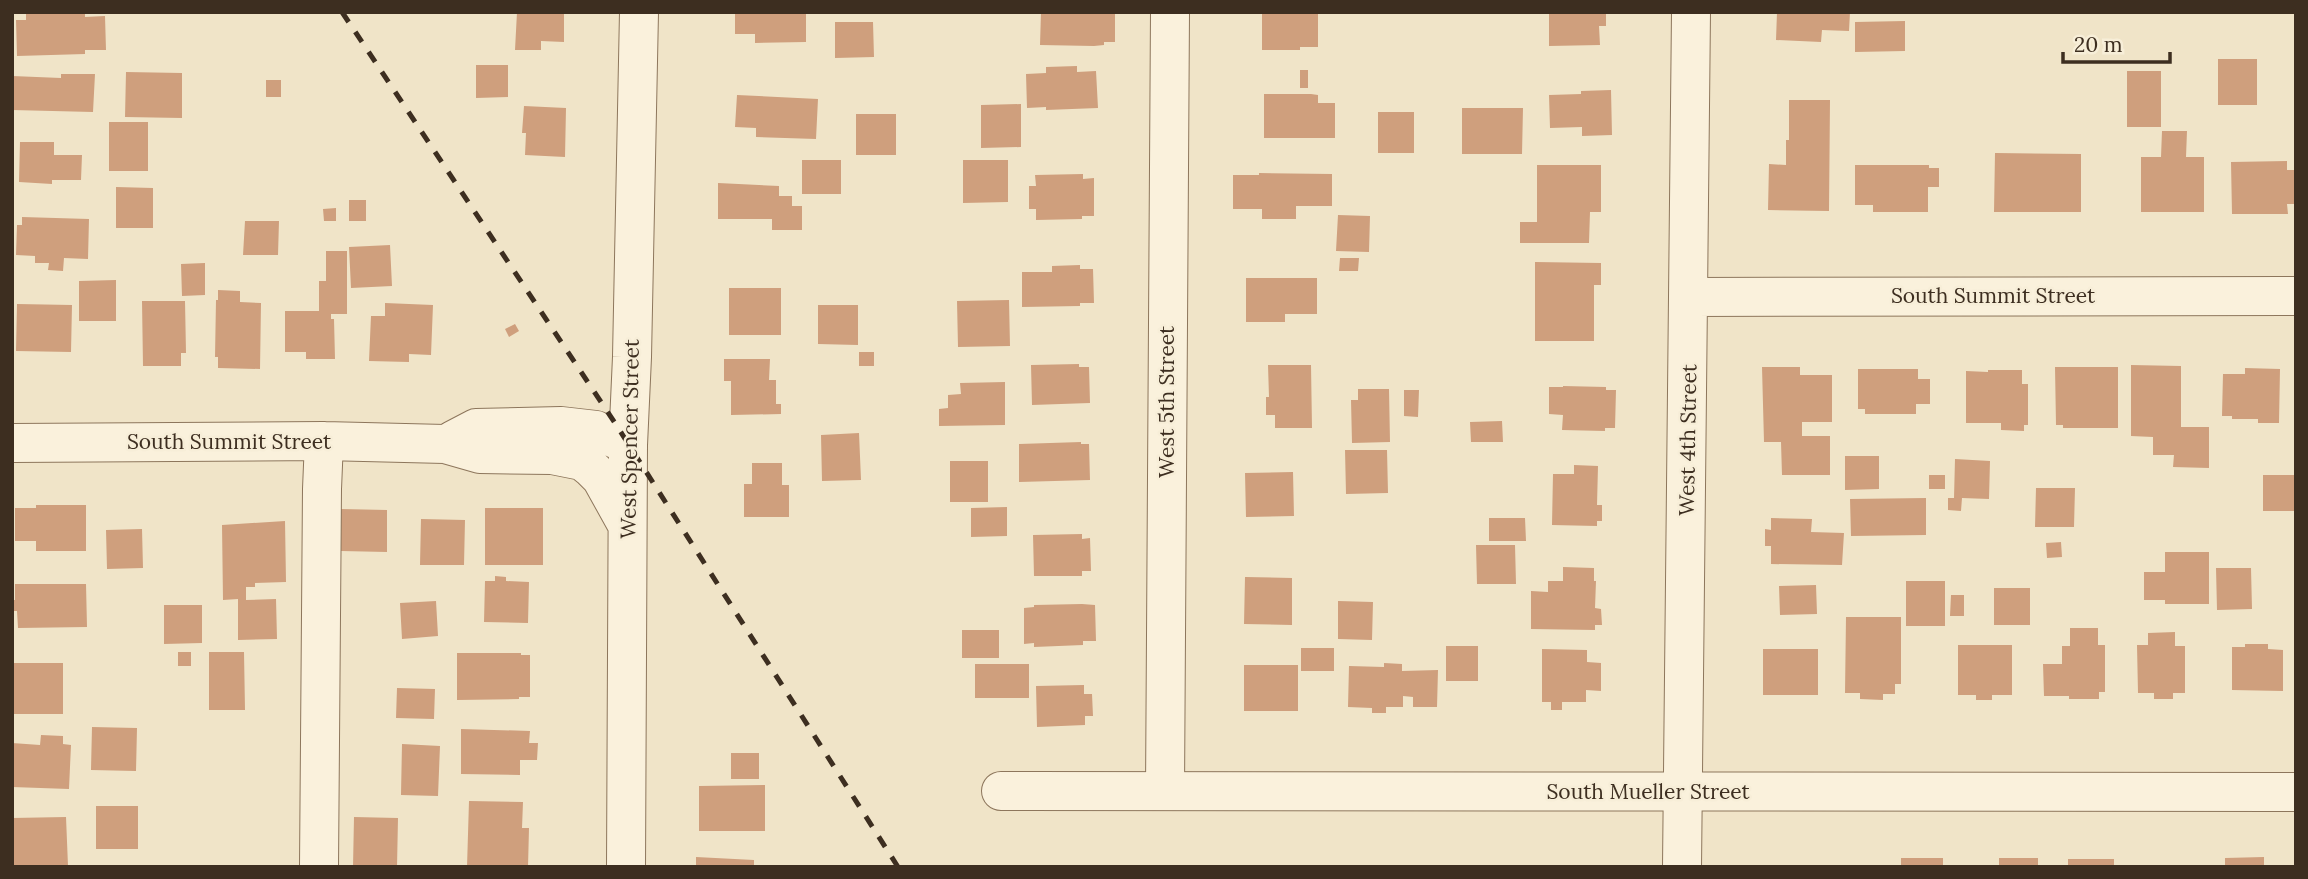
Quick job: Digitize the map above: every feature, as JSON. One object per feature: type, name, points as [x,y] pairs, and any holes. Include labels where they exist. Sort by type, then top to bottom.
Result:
[{"type":"street","name":"West Spencer Street","points":[[626,867],[628,445],[633,344],[639,12]]},
{"type":"street","name":"West 5th Street","points":[[1165,791],[1170,12]]},
{"type":"street","name":"West 4th Street","points":[[1682,867],[1691,12]]},
{"type":"street","name":"South Summit Street","points":[[1689,296],[2296,296]]},
{"type":"street","name":"South Summit Street","points":[[445,444],[477,428],[561,426],[596,430],[628,445]]},
{"type":"street","name":"South Summit Street","points":[[12,443],[324,441],[445,444],[480,454],[552,456],[582,461],[601,478],[628,527]]},
{"type":"street","points":[[318,867],[324,441]]},
{"type":"street","name":"South Mueller Street","points":[[1001,791],[2296,792]]},
{"type":"building","points":[[26,12],[85,12],[85,17],[105,16],[106,50],[85,50],[85,54],[17,56],[16,20],[26,20]]},
{"type":"building","points":[[517,12],[564,12],[564,42],[541,41],[541,50],[515,50]]},
{"type":"building","points":[[735,12],[806,12],[806,42],[755,43],[755,34],[735,34]]},
{"type":"building","points":[[1041,12],[1115,12],[1115,42],[1094,46],[1040,45]]},
{"type":"building","points":[[1262,12],[1318,12],[1318,47],[1262,50]]},
{"type":"building","points":[[1549,12],[1606,12],[1606,26],[1599,26],[1600,45],[1549,46]]},
{"type":"building","points":[[1777,12],[1850,12],[1849,31],[1822,30],[1821,42],[1776,40]]},
{"type":"building","points":[[1905,21],[1905,51],[1855,52],[1855,22]]},
{"type":"building","points":[[835,22],[873,22],[874,57],[835,58]]},
{"type":"building","points":[[2218,59],[2257,59],[2257,105],[2218,105]]},
{"type":"building","points":[[476,65],[508,65],[508,97],[476,98]]},
{"type":"building","points":[[1077,66],[1077,72],[1096,71],[1098,108],[1027,108],[1026,74],[1046,73],[1046,67]]},
{"type":"building","points":[[1300,70],[1308,70],[1308,88],[1300,88]]},
{"type":"building","points":[[2127,71],[2161,71],[2161,127],[2127,127]]},
{"type":"building","points":[[126,72],[182,73],[182,118],[125,117]]},
{"type":"building","points":[[61,74],[95,74],[93,112],[12,110],[12,76],[61,78]]},
{"type":"building","points":[[266,80],[281,80],[281,97],[266,97]]},
{"type":"building","points":[[1611,90],[1612,135],[1582,136],[1582,127],[1550,128],[1549,95]]},
{"type":"building","points":[[1264,94],[1311,94],[1318,95],[1318,103],[1335,103],[1335,138],[1264,138]]},
{"type":"building","points":[[737,95],[818,99],[816,139],[756,137],[756,128],[735,127]]},
{"type":"building","points":[[1789,100],[1830,100],[1829,211],[1768,210],[1769,164],[1786,165]]},
{"type":"building","points":[[1021,104],[1021,147],[981,148],[981,105]]},
{"type":"building","points":[[524,106],[566,108],[565,157],[525,155],[526,133],[522,133]]},
{"type":"building","points":[[1462,108],[1523,108],[1522,154],[1462,154]]},
{"type":"building","points":[[1378,112],[1414,112],[1414,153],[1378,153]]},
{"type":"building","points":[[856,114],[896,114],[896,155],[856,155]]},
{"type":"building","points":[[109,122],[148,122],[148,171],[109,171]]},
{"type":"building","points":[[2162,131],[2187,131],[2186,157],[2204,157],[2204,212],[2141,212],[2141,157],[2161,157]]},
{"type":"building","points":[[20,142],[54,142],[54,155],[82,155],[81,180],[52,180],[52,184],[19,182]]},
{"type":"building","points":[[1995,153],[2081,154],[2081,212],[1994,212]]},
{"type":"building","points":[[802,160],[841,160],[841,194],[802,194]]},
{"type":"building","points":[[963,160],[1008,160],[1008,202],[963,203]]},
{"type":"building","points":[[2287,161],[2287,170],[2296,170],[2296,204],[2287,204],[2288,214],[2232,214],[2231,162]]},
{"type":"building","points":[[1537,165],[1601,165],[1601,212],[1590,212],[1589,243],[1520,243],[1520,222],[1537,222]]},
{"type":"building","points":[[1855,165],[1929,165],[1929,168],[1939,168],[1939,187],[1928,187],[1928,212],[1873,212],[1873,205],[1855,205]]},
{"type":"building","points":[[1083,174],[1083,179],[1094,178],[1094,216],[1082,216],[1082,219],[1036,220],[1036,209],[1029,209],[1029,186],[1036,186],[1035,175]]},
{"type":"building","points":[[1332,174],[1332,206],[1296,206],[1296,219],[1262,219],[1262,209],[1233,209],[1233,175]]},
{"type":"building","points":[[718,183],[779,186],[779,196],[792,196],[792,206],[802,206],[802,230],[772,230],[772,219],[718,219]]},
{"type":"building","points":[[116,187],[153,188],[153,228],[116,228]]},
{"type":"building","points":[[349,200],[366,200],[366,221],[349,221]]},
{"type":"building","points":[[336,208],[336,221],[324,221],[323,209]]},
{"type":"building","points":[[1338,215],[1370,216],[1369,252],[1336,251]]},
{"type":"building","points":[[22,217],[89,219],[88,259],[64,258],[63,271],[48,270],[49,263],[35,263],[35,256],[16,255],[17,225],[22,225]]},
{"type":"building","points":[[245,221],[279,221],[278,255],[243,255]]},
{"type":"building","points":[[390,245],[392,286],[351,288],[349,247]]},
{"type":"building","points":[[326,251],[347,251],[347,314],[331,314],[331,319],[334,319],[335,359],[306,359],[306,352],[285,352],[285,311],[319,311],[319,281],[326,281]]},
{"type":"building","points":[[1340,258],[1359,258],[1358,271],[1339,271]]},
{"type":"building","points":[[1535,262],[1601,263],[1601,285],[1594,285],[1594,341],[1535,341]]},
{"type":"building","points":[[205,263],[205,295],[182,296],[181,264]]},
{"type":"building","points":[[1080,265],[1080,269],[1093,269],[1094,303],[1080,303],[1080,306],[1022,307],[1022,272],[1052,272],[1052,266]]},
{"type":"building","points":[[1246,278],[1317,278],[1317,314],[1285,314],[1285,322],[1246,322]]},
{"type":"building","points":[[116,280],[116,321],[79,321],[79,281]]},
{"type":"building","points":[[729,288],[781,288],[781,335],[729,335]]},
{"type":"building","points":[[218,290],[240,291],[240,302],[261,303],[260,369],[218,368],[218,357],[215,357]]},
{"type":"building","points":[[1009,300],[1010,346],[958,347],[957,301]]},
{"type":"building","points":[[142,301],[185,301],[186,353],[181,353],[181,366],[143,366]]},
{"type":"building","points":[[385,303],[433,305],[431,355],[409,354],[409,362],[369,361],[371,316],[385,316]]},
{"type":"building","points":[[17,304],[72,305],[71,352],[16,351]]},
{"type":"building","points":[[818,305],[858,305],[858,345],[818,344]]},
{"type":"building","points":[[515,324],[519,331],[509,337],[505,329]]},
{"type":"building","points":[[859,352],[874,352],[874,366],[859,366]]},
{"type":"building","points":[[724,359],[770,359],[769,380],[776,380],[776,404],[781,404],[781,414],[731,415],[731,381],[724,381]]},
{"type":"building","points":[[1079,364],[1079,367],[1089,367],[1090,403],[1032,405],[1031,365]]},
{"type":"building","points":[[1268,365],[1311,365],[1312,428],[1275,428],[1275,415],[1266,415],[1266,397],[1269,397]]},
{"type":"building","points":[[2131,365],[2181,366],[2181,427],[2209,427],[2209,468],[2173,467],[2174,455],[2153,455],[2153,437],[2131,436]]},
{"type":"building","points":[[1762,367],[1800,367],[1800,375],[1832,375],[1832,422],[1802,422],[1802,436],[1830,436],[1830,475],[1782,475],[1781,442],[1764,442]]},
{"type":"building","points":[[2055,367],[2118,367],[2118,428],[2063,428],[2063,425],[2056,425]]},
{"type":"building","points":[[2245,368],[2280,369],[2279,423],[2258,423],[2258,419],[2232,419],[2232,416],[2222,416],[2223,374],[2245,374]]},
{"type":"building","points":[[1858,369],[1918,369],[1918,379],[1930,379],[1930,404],[1916,404],[1916,414],[1865,414],[1865,409],[1858,409]]},
{"type":"building","points":[[2022,370],[2022,384],[2028,384],[2028,425],[2024,425],[2024,431],[2001,430],[2001,423],[1966,423],[1966,371]]},
{"type":"building","points":[[1005,382],[1005,425],[939,426],[939,409],[948,408],[948,395],[961,394],[960,383]]},
{"type":"building","points":[[1549,387],[1606,387],[1606,390],[1616,390],[1615,428],[1605,428],[1605,431],[1562,430],[1563,415],[1549,414]]},
{"type":"building","points":[[1358,389],[1389,389],[1390,442],[1352,443],[1351,400],[1358,400]]},
{"type":"building","points":[[1404,390],[1419,390],[1418,417],[1404,416]]},
{"type":"building","points":[[1502,421],[1503,442],[1471,442],[1470,422]]},
{"type":"building","points":[[859,433],[861,480],[822,481],[821,435]]},
{"type":"building","points":[[1019,444],[1089,444],[1090,480],[1019,482]]},
{"type":"building","points":[[1345,450],[1387,450],[1388,493],[1346,494]]},
{"type":"building","points":[[1845,456],[1879,456],[1879,489],[1845,490]]},
{"type":"building","points":[[1955,459],[1990,461],[1989,499],[1962,498],[1961,511],[1948,510],[1948,498],[1954,498]]},
{"type":"building","points":[[950,461],[988,461],[988,502],[950,502]]},
{"type":"building","points":[[752,463],[782,463],[782,485],[789,485],[789,517],[744,517],[744,484],[752,484]]},
{"type":"building","points":[[1574,465],[1598,466],[1597,505],[1602,505],[1602,521],[1597,521],[1597,526],[1552,525],[1553,474],[1574,474]]},
{"type":"building","points":[[1293,472],[1294,516],[1246,517],[1245,473]]},
{"type":"building","points":[[1929,475],[1945,475],[1945,489],[1929,489]]},
{"type":"building","points":[[2263,475],[2294,475],[2294,511],[2263,511]]},
{"type":"building","points":[[2036,488],[2075,488],[2074,527],[2035,527]]},
{"type":"building","points":[[1926,498],[1926,535],[1851,536],[1850,499]]},
{"type":"building","points":[[36,505],[86,505],[86,551],[36,551],[36,541],[15,541],[15,508],[36,508]]},
{"type":"building","points":[[1007,507],[1007,536],[971,537],[971,508]]},
{"type":"building","points":[[485,508],[543,508],[543,565],[485,565]]},
{"type":"building","points":[[341,509],[387,510],[387,552],[341,551]]},
{"type":"building","points":[[1489,518],[1525,518],[1526,541],[1489,541]]},
{"type":"building","points":[[1771,518],[1812,519],[1811,532],[1844,533],[1842,565],[1771,564],[1771,546],[1765,546],[1765,529],[1771,530]]},
{"type":"building","points":[[421,519],[465,520],[464,565],[420,565]]},
{"type":"building","points":[[285,521],[286,582],[255,583],[255,587],[246,587],[246,600],[276,599],[277,639],[238,640],[238,599],[223,600],[222,525]]},
{"type":"building","points":[[142,529],[143,568],[107,569],[106,530]]},
{"type":"building","points":[[1082,534],[1082,539],[1090,538],[1091,571],[1082,571],[1082,576],[1034,576],[1033,535]]},
{"type":"building","points":[[2061,542],[2062,557],[2047,558],[2046,543]]},
{"type":"building","points":[[1476,545],[1515,545],[1516,584],[1477,584]]},
{"type":"building","points":[[2165,552],[2209,552],[2209,604],[2165,604],[2165,600],[2144,600],[2144,572],[2165,572]]},
{"type":"building","points":[[1563,567],[1594,568],[1595,608],[1601,609],[1602,625],[1595,625],[1595,630],[1531,629],[1531,591],[1548,592],[1548,581],[1563,581]]},
{"type":"building","points":[[2216,568],[2251,568],[2252,609],[2217,610]]},
{"type":"building","points":[[495,576],[506,577],[506,581],[529,582],[528,623],[484,622],[485,581],[495,581]]},
{"type":"building","points":[[1245,577],[1292,578],[1292,625],[1244,624]]},
{"type":"building","points":[[1906,581],[1945,581],[1945,626],[1906,626]]},
{"type":"building","points":[[15,584],[86,584],[87,627],[18,628],[17,611],[12,611]]},
{"type":"building","points":[[1816,585],[1817,614],[1780,615],[1779,586]]},
{"type":"building","points":[[1994,588],[2030,588],[2030,625],[1994,625]]},
{"type":"building","points":[[1951,595],[1964,595],[1964,616],[1950,616]]},
{"type":"building","points":[[436,601],[438,636],[402,639],[400,603]]},
{"type":"building","points":[[1338,601],[1373,602],[1372,640],[1338,639]]},
{"type":"building","points":[[164,605],[202,605],[202,643],[164,644]]},
{"type":"building","points":[[1034,605],[1095,605],[1096,641],[1083,641],[1083,645],[1034,647],[1034,643],[1024,644],[1024,608]]},
{"type":"building","points":[[1846,617],[1901,617],[1901,684],[1895,684],[1895,694],[1883,694],[1883,700],[1860,699],[1860,693],[1845,693]]},
{"type":"building","points":[[2070,628],[2098,628],[2098,645],[2105,645],[2105,692],[2099,692],[2099,699],[2044,696],[2043,664],[2062,664],[2062,646],[2070,646]]},
{"type":"building","points":[[962,630],[999,630],[999,658],[962,658]]},
{"type":"building","points":[[2175,632],[2175,646],[2185,646],[2185,693],[2173,693],[2173,699],[2154,699],[2154,693],[2138,693],[2137,645],[2148,645],[2148,633]]},
{"type":"building","points":[[2245,644],[2268,644],[2268,649],[2283,650],[2283,691],[2232,690],[2232,647],[2245,647]]},
{"type":"building","points":[[1958,645],[2012,645],[2012,695],[1992,695],[1992,700],[1976,700],[1976,695],[1958,695]]},
{"type":"building","points":[[1446,646],[1478,646],[1478,681],[1446,681]]},
{"type":"building","points":[[1301,648],[1334,648],[1334,671],[1301,671]]},
{"type":"building","points":[[1542,649],[1587,650],[1587,662],[1601,663],[1601,691],[1586,690],[1586,702],[1562,702],[1562,710],[1551,710],[1551,702],[1542,702]]},
{"type":"building","points":[[1763,649],[1818,649],[1818,695],[1763,695]]},
{"type":"building","points":[[178,652],[191,652],[191,666],[178,666]]},
{"type":"building","points":[[209,652],[244,652],[245,710],[209,710]]},
{"type":"building","points":[[457,653],[530,655],[530,697],[457,700]]},
{"type":"building","points":[[12,663],[63,663],[63,714],[12,714]]},
{"type":"building","points":[[1384,663],[1402,664],[1402,671],[1438,670],[1437,707],[1413,707],[1413,697],[1403,696],[1403,707],[1386,707],[1386,713],[1372,713],[1372,708],[1348,707],[1349,666],[1384,667]]},
{"type":"building","points":[[975,664],[1029,664],[1029,698],[975,698]]},
{"type":"building","points":[[1244,665],[1298,665],[1298,711],[1244,711]]},
{"type":"building","points":[[1084,685],[1084,694],[1092,694],[1093,716],[1085,716],[1085,725],[1037,727],[1036,686]]},
{"type":"building","points":[[397,688],[435,689],[434,719],[396,718]]},
{"type":"building","points":[[92,727],[137,728],[136,771],[91,770]]},
{"type":"building","points":[[461,729],[530,731],[529,743],[538,743],[537,760],[520,760],[520,775],[461,774]]},
{"type":"building","points":[[41,735],[63,736],[63,744],[71,745],[69,789],[12,787],[12,743],[40,745]]},
{"type":"building","points":[[402,744],[440,746],[438,796],[401,795]]},
{"type":"building","points":[[731,753],[759,753],[759,779],[731,779]]},
{"type":"building","points":[[765,785],[765,831],[699,831],[699,786]]},
{"type":"building","points":[[469,801],[523,802],[522,828],[529,828],[528,867],[467,867]]},
{"type":"building","points":[[96,806],[138,806],[138,849],[96,849]]},
{"type":"building","points":[[66,817],[68,866],[12,867],[12,818]]},
{"type":"building","points":[[354,817],[398,818],[397,867],[353,867]]},
{"type":"building","points":[[696,857],[754,860],[754,867],[696,867]]},
{"type":"building","points":[[2264,857],[2264,867],[2225,867],[2225,858]]},
{"type":"building","points":[[1901,858],[1943,858],[1943,867],[1901,867]]},
{"type":"building","points":[[1999,858],[2038,858],[2038,867],[1999,867]]},
{"type":"building","points":[[2068,859],[2114,859],[2114,867],[2068,867]]},
{"type":"railway","points":[[342,12],[615,423],[898,867]]}]
